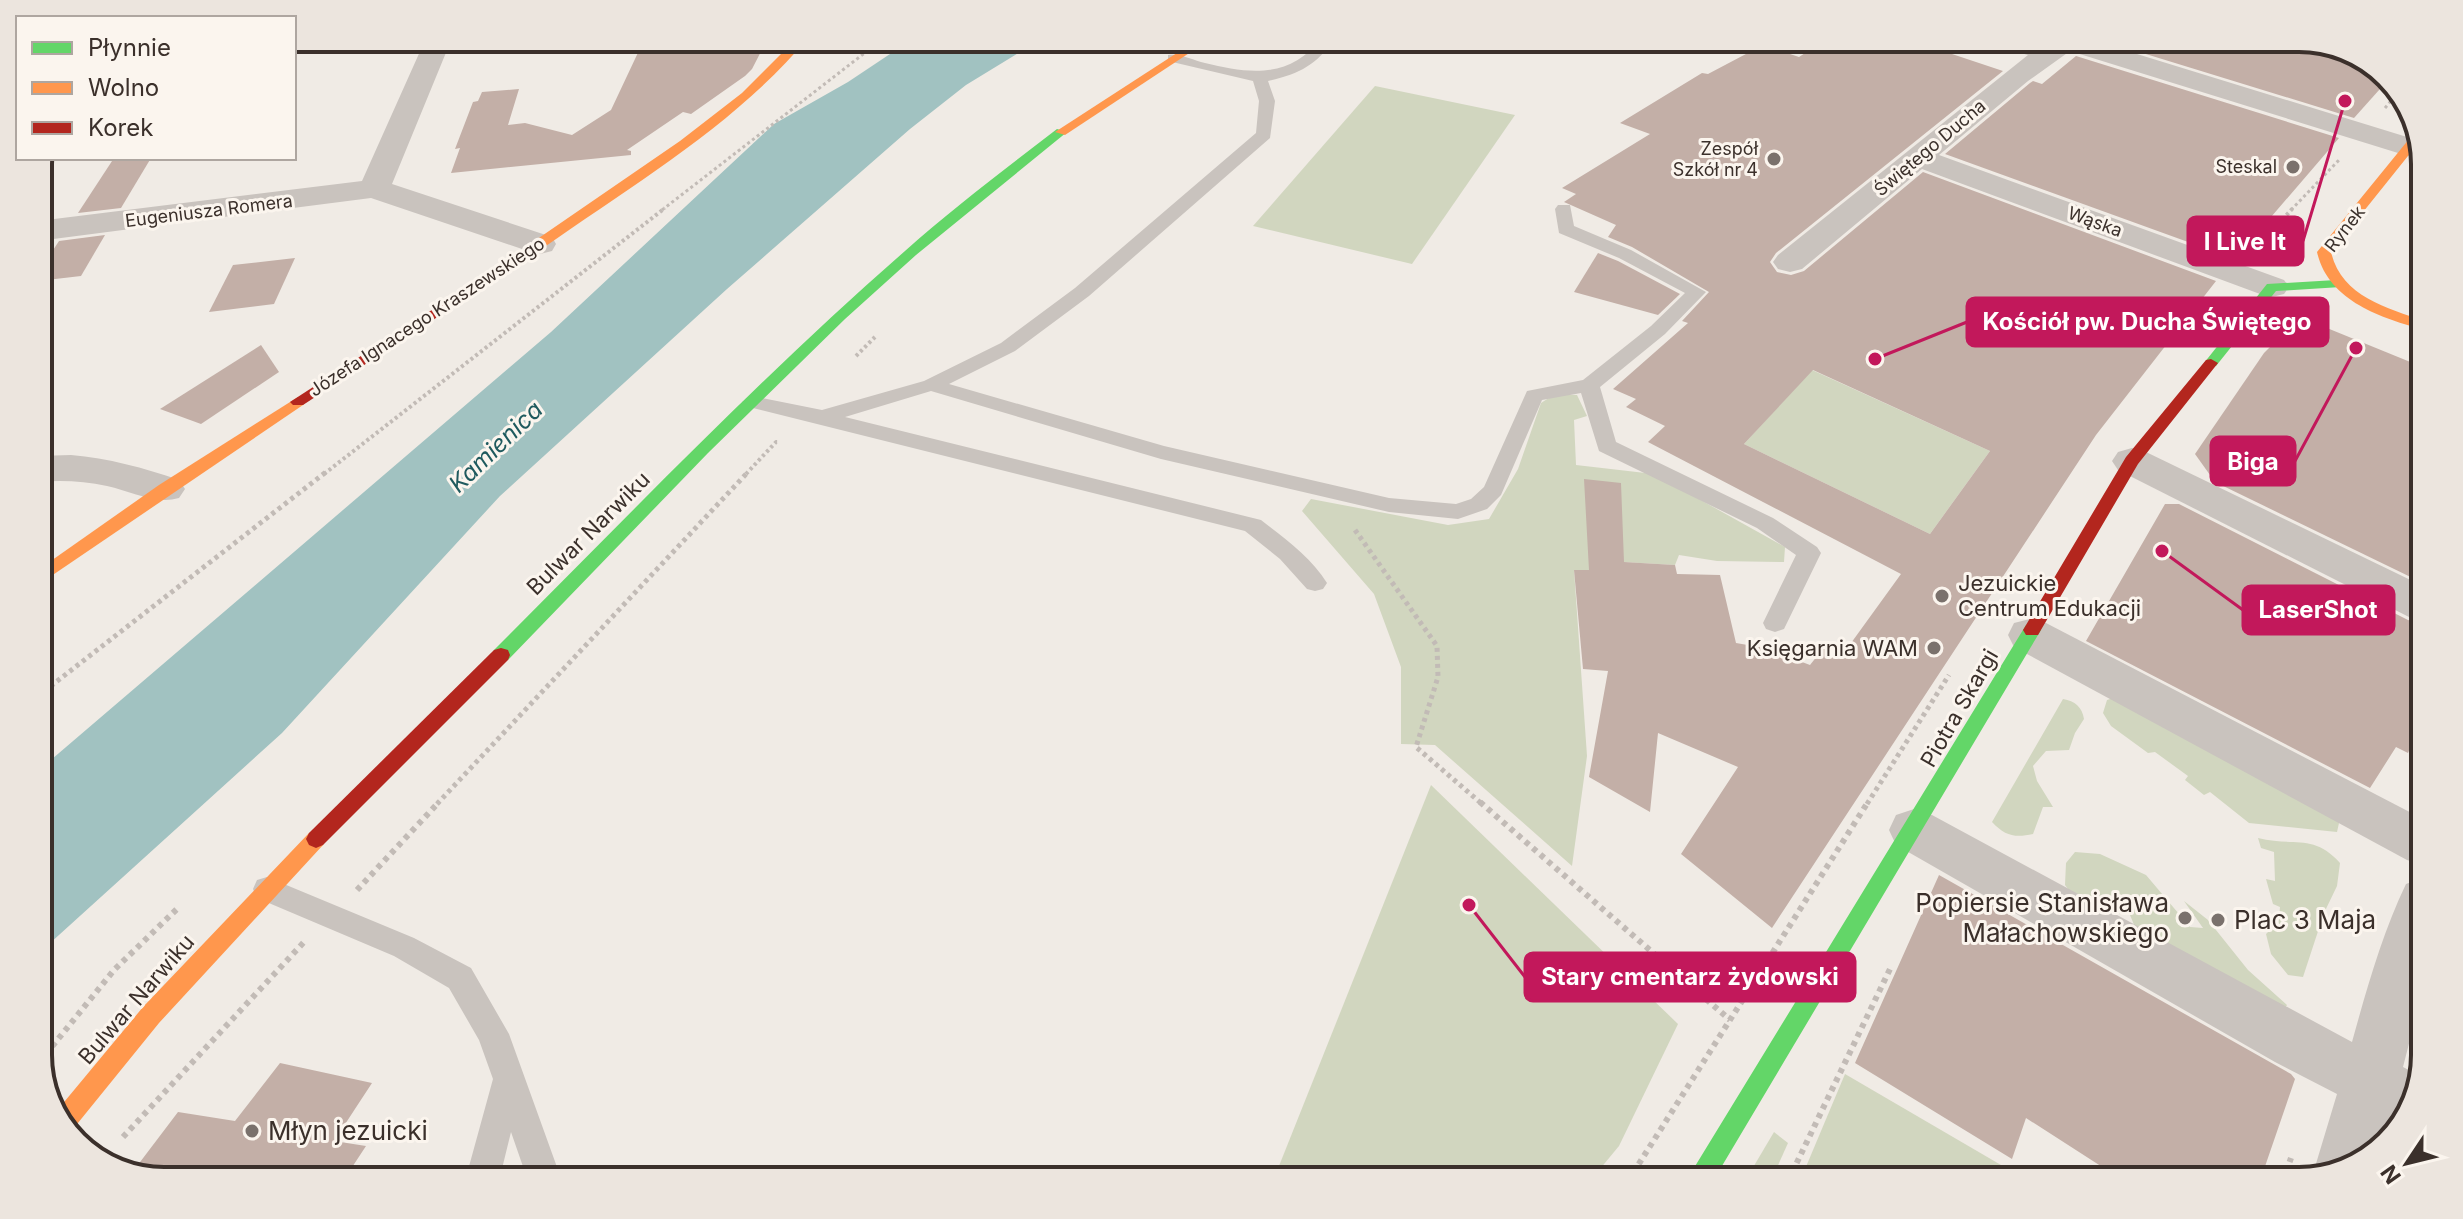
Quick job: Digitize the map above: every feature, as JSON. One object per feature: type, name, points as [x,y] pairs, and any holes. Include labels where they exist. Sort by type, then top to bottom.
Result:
[{"type":"street","points":[[433,52],[376,184],[392,196],[540,244]]},
{"type":"street","name":"Józefa Ignacego Kraszewskiego","points":[[52,569],[165,489],[540,244],[684,144],[746,95],[789,52]]},
{"type":"street","name":"Bulwar Narwiku","points":[[69,1115],[151,1015],[267,889],[860,296],[959,208],[1070,124],[1183,52]]},
{"type":"street","name":"Świętego Ducha","points":[[1790,262],[1917,157],[2052,52]]},
{"type":"street","points":[[2091,52],[2409,140]]},
{"type":"street","name":"Rynek","points":[[2410,147],[2324,252],[2322,262],[2336,284],[2370,305],[2411,321]]},
{"type":"street","name":"Wąska","points":[[1917,157],[2272,287]]},
{"type":"street","name":"Eugeniusza Romera","points":[[52,229],[379,188]]},
{"type":"street","points":[[2272,287],[2336,284]]},
{"type":"street","name":"Piotra Skargi","points":[[1708,1167],[1914,830],[2132,461],[2272,287]]},
{"type":"street","points":[[2132,461],[2411,599]]},
{"type":"street","points":[[52,468],[69,466],[109,471],[165,489]]},
{"type":"street","points":[[2030,635],[2411,838]]},
{"type":"street","points":[[1914,830],[2295,1043],[2392,1090]]},
{"type":"street","points":[[2320,1160],[2392,1090],[2401,967],[2411,939]]},
{"type":"lane","points":[[1173,58],[1259,78],[1297,70],[1319,52]]},
{"type":"lane","points":[[822,417],[931,385],[1008,347],[1082,292],[1264,135],[1267,101],[1259,78]]},
{"type":"lane","points":[[931,385],[1161,452],[1389,505],[1458,512],[1479,504],[1493,490],[1534,395],[1589,385],[1658,330],[1697,292],[1625,254],[1565,229],[1564,209]]},
{"type":"lane","points":[[1589,385],[1607,446],[1765,523],[1809,553],[1775,623]]},
{"type":"lane","points":[[752,402],[1253,525],[1288,553],[1315,583]]},
{"type":"lane","points":[[267,889],[404,947],[460,978],[493,1034],[540,1167]]},
{"type":"lane","points":[[486,1167],[509,1078]]},
{"type":"path","points":[[52,685],[866,52]]},
{"type":"path","points":[[2256,248],[2346,153]]},
{"type":"path","points":[[121,1139],[276,968],[385,862],[776,442],[798,412],[877,335]]},
{"type":"path","points":[[776,442],[791,442]]},
{"type":"path","points":[[1330,492],[1437,646],[1438,677],[1416,747],[1730,1020],[1637,1167]]},
{"type":"path","points":[[1795,1167],[1894,961]]},
{"type":"green space","points":[[1375,86],[1515,115],[1412,264],[1253,226]]},
{"type":"green space","points":[[1812,370],[1990,451],[1930,534],[1744,444]]},
{"type":"green space","points":[[1555,394],[1577,395],[1587,416],[1574,420],[1576,465],[1654,474],[1785,547],[1784,562],[1717,561],[1679,555],[1675,565],[1589,560],[1589,570],[1574,570],[1587,756],[1572,866],[1435,745],[1401,744],[1401,667],[1374,594],[1302,511],[1311,499],[1448,525],[1489,519],[1518,469],[1541,403]]},
{"type":"green space","points":[[2122,695],[2341,814],[2337,832],[2249,823],[2210,792],[2204,795],[2185,780],[2188,776],[2155,752],[2148,753],[2111,726],[2103,713],[2107,700]]},
{"type":"green space","points":[[2063,699],[2077,705],[2084,719],[2069,750],[2046,751],[2033,766],[2037,781],[2053,807],[2043,807],[2033,834],[2016,836],[2006,833],[1992,822]]},
{"type":"green space","points":[[1431,785],[1678,1024],[1619,1146],[1602,1167],[1279,1167]]},
{"type":"green space","points":[[2258,838],[2312,844],[2340,863],[2337,886],[2324,913],[2303,977],[2288,975],[2271,954],[2266,934],[2271,929],[2278,930],[2280,907],[2273,904],[2266,879],[2275,881],[2274,852],[2261,848]]},
{"type":"green space","points":[[2075,852],[2100,854],[2146,875],[2190,927],[2203,928],[2184,901],[2208,920],[2248,970],[2287,1005],[2281,1015],[2139,937],[2130,915],[2111,915],[2075,898],[2065,885],[2066,863]]},
{"type":"green space","points":[[1845,1074],[2004,1167],[1806,1167]]},
{"type":"green space","points":[[1774,1132],[1788,1143],[1777,1167],[1753,1167]]},
{"type":"water","name":"Kamienica","points":[[893,52],[1020,52],[966,85],[910,129],[727,289],[500,496],[282,733],[52,941],[52,759],[551,332],[774,124]]},
{"type":"building","points":[[638,52],[761,52],[745,76],[691,114],[683,112],[627,150],[631,151],[631,155],[451,173],[460,148],[455,149],[473,102],[478,101],[482,92],[519,89],[508,125],[525,123],[572,135],[611,110]]},
{"type":"building","points":[[1750,52],[1784,52],[1799,57],[1807,52],[1946,52],[2003,71],[1776,253],[1770,262],[1777,272],[1791,275],[1804,271],[1923,172],[2216,281],[2096,435],[1772,928],[1681,854],[1738,767],[1658,733],[1650,812],[1589,777],[1608,671],[1583,669],[1574,570],[1589,570],[1584,479],[1621,483],[1624,562],[1675,565],[1677,574],[1720,575],[1736,643],[1765,648],[1810,665],[1829,641],[1846,650],[1901,574],[1648,442],[1665,426],[1626,407],[1636,399],[1613,389],[1688,323],[1682,321],[1709,292],[1632,247],[1608,237],[1616,225],[1564,202],[1576,194],[1562,188],[1650,134],[1620,123],[1702,73],[1708,74]],"holes":[[[1813,370],[1990,451],[1930,534],[1744,444]]]},
{"type":"building","points":[[2139,52],[2300,52],[2328,56],[2349,63],[2381,88],[2354,118]]},
{"type":"building","points":[[2076,56],[2339,138],[2235,259],[1945,154],[2030,83],[2042,84]]},
{"type":"building","points":[[113,160],[150,160],[121,208],[78,213]]},
{"type":"building","points":[[105,235],[81,276],[52,279],[52,252],[59,241]]},
{"type":"building","points":[[1598,253],[1680,294],[1658,315],[1574,292]]},
{"type":"building","points":[[295,258],[274,304],[209,312],[233,265]]},
{"type":"building","points":[[2300,317],[2411,362],[2411,577],[2215,482],[2195,454],[2264,353]]},
{"type":"building","points":[[261,345],[279,372],[201,424],[160,409]]},
{"type":"building","points":[[2165,504],[2179,504],[2411,621],[2411,746],[2408,753],[2396,747],[2370,788],[2086,641]]},
{"type":"building","points":[[1939,875],[2295,1079],[2265,1167],[2102,1167],[2026,1118],[2012,1159],[1855,1063]]},
{"type":"building","name":"Młyn jezuicki","points":[[280,1063],[372,1083],[334,1141],[366,1146],[352,1167],[164,1167],[139,1164],[178,1112],[235,1121]]},
{"type":"traffic: fast","points":[[501,655],[840,316],[985,190],[1061,132]]},
{"type":"traffic: fast","points":[[2211,363],[2272,287],[2336,284]]},
{"type":"traffic: fast","points":[[1707,1167],[2032,630]]},
{"type":"traffic: slow","points":[[538,245],[684,144],[746,95],[789,52]]},
{"type":"traffic: slow","points":[[1061,132],[1185,52]]},
{"type":"traffic: slow","points":[[2410,146],[2324,252],[2328,268],[2348,292],[2378,309],[2411,321]]},
{"type":"traffic: slow","points":[[52,569],[165,489],[298,402]]},
{"type":"traffic: slow","points":[[69,1115],[151,1015],[316,839]]},
{"type":"traffic: jam","points":[[298,402],[538,245]]},
{"type":"traffic: jam","points":[[2032,630],[2132,461],[2211,363]]},
{"type":"traffic: jam","points":[[316,839],[501,655]]},
{"type":"place","name":"I Live It","points":[[2345,101]]},
{"type":"place","name":"Zespół Szkół nr 4","points":[[1774,159]]},
{"type":"place","name":"Steskal","points":[[2293,167]]},
{"type":"place","name":"Biga","points":[[2356,348]]},
{"type":"place","name":"Kościół pw. Ducha Świętego","points":[[1875,359]]},
{"type":"place","name":"LaserShot","points":[[2162,551]]},
{"type":"place","name":"Jezuickie Centrum Edukacji","points":[[1942,596]]},
{"type":"place","name":"Księgarnia WAM","points":[[1934,648]]},
{"type":"place","name":"Stary cmentarz żydowski","points":[[1469,905]]},
{"type":"place","name":"Popiersie Stanisława Małachowskiego","points":[[2185,918]]},
{"type":"place","name":"Plac 3 Maja","points":[[2218,920]]},
{"type":"place","name":"Młyn jezuicki","points":[[252,1131]]}]
